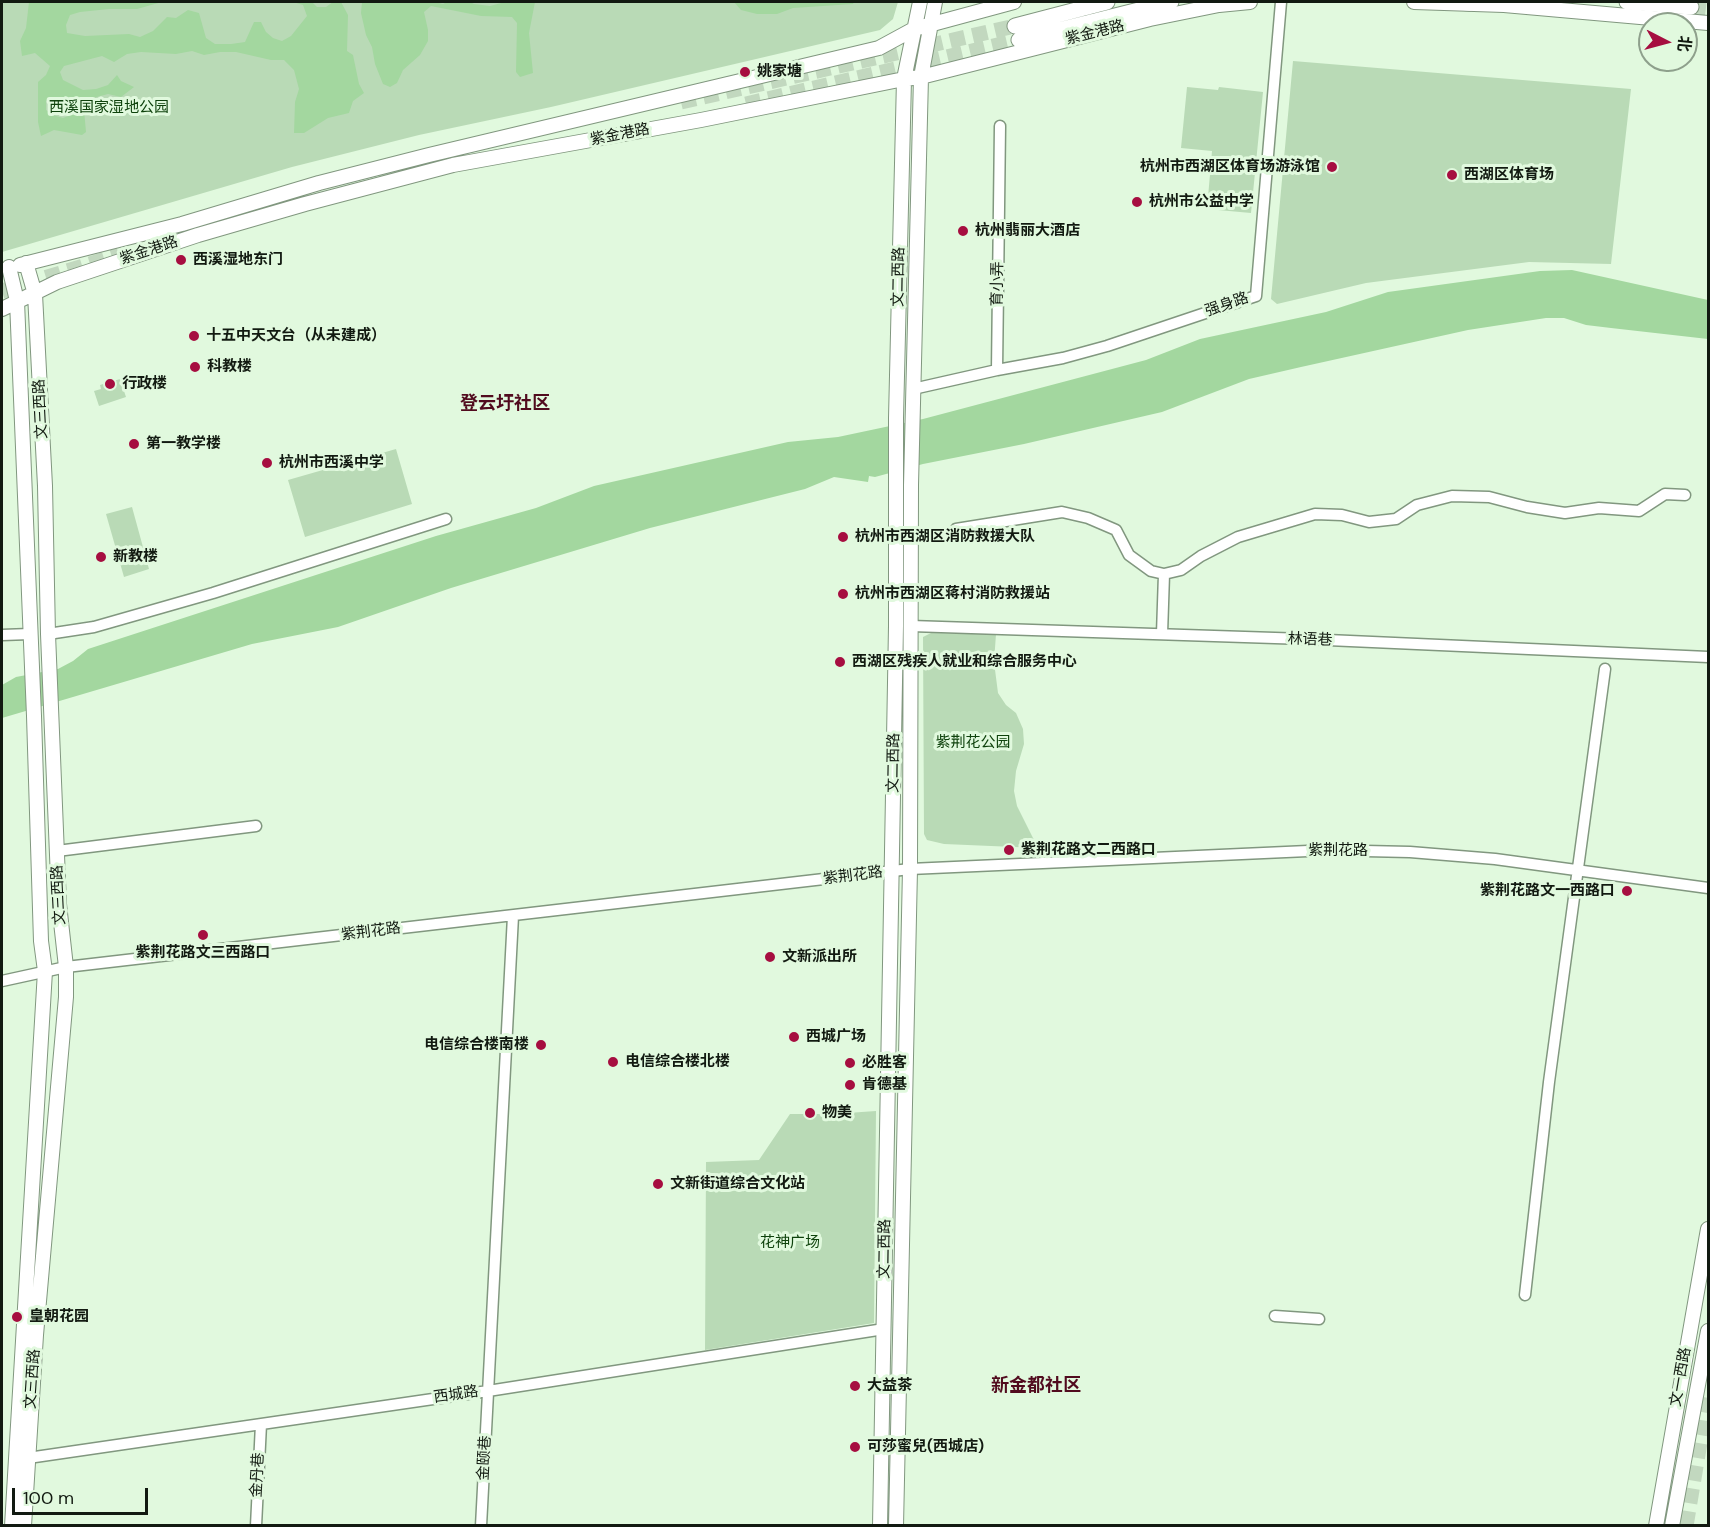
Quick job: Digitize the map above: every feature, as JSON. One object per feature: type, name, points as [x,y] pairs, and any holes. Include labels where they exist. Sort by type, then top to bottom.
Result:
[{"type":"highway","points":[[1107,2],[1017,33],[1171,2]]},
{"type":"highway","points":[[1627,2],[1691,7]]},
{"type":"main road","name":"文二西路","points":[[880,1526],[892,871],[896,418],[904,79],[920,2]]},
{"type":"main road","name":"文二西路","points":[[896,1526],[909,869],[911,485],[921,77],[935,2]]},
{"type":"main road","name":"紫金港路","points":[[5,268],[182,224],[319,183],[440,152],[879,48],[914,29],[1014,2]]},
{"type":"main road","name":"紫金港路","points":[[2,309],[57,282],[198,235],[453,165],[921,77],[1150,19],[1219,5],[1250,2]]},
{"type":"main road","points":[[1414,2],[1464,2],[1708,23]]},
{"type":"main road","name":"文三西路","points":[[24,1526],[36,1335],[66,997],[66,967],[59,904],[48,634],[45,486],[35,294],[26,263]]},
{"type":"main road","name":"文三西路","points":[[5,268],[17,302],[41,941],[45,971],[12,1526]]},
{"type":"main road","name":"文一西路","points":[[1656,1526],[1708,1229]]},
{"type":"main road","name":"文一西路","points":[[1672,1526],[1708,1331]]},
{"type":"street","name":"强身路","points":[[914,389],[997,370],[1064,358],[1256,296],[1281,2]]},
{"type":"street","name":"育小弄","points":[[997,370],[1000,126]]},
{"type":"street","points":[[956,529],[1062,512],[1088,518],[1116,530],[1129,555],[1151,571],[1164,574],[1181,570],[1201,556],[1238,537],[1314,514],[1342,514],[1369,522],[1396,519],[1417,505],[1452,496],[1489,497],[1527,507],[1565,513],[1599,508],[1639,511],[1665,494],[1685,495]]},
{"type":"street","points":[[48,634],[94,627],[202,596],[446,519]]},
{"type":"street","points":[[1162,634],[1164,574]]},
{"type":"street","name":"林语巷","points":[[911,626],[1708,657]]},
{"type":"street","points":[[2,635],[30,634]]},
{"type":"street","points":[[1525,1296],[1537,1174],[1576,870],[1605,669]]},
{"type":"street","points":[[57,851],[256,826]]},
{"type":"street","name":"紫荆花路","points":[[2,981],[66,967],[909,869],[1330,850],[1410,852],[1474,857],[1708,888]]},
{"type":"street","name":"金颐巷","points":[[481,1526],[513,916]]},
{"type":"street","points":[[1275,1316],[1319,1319]]},
{"type":"street","name":"西城路","points":[[28,1458],[488,1391],[884,1329]]},
{"type":"street","name":"金丹巷","points":[[256,1526],[261,1424]]},
{"type":"green space","name":"西溪国家湿地公园","points":[[2,2],[898,2],[893,19],[880,30],[551,107],[419,135],[292,167],[2,252]]},
{"type":"green space","name":"西湖区体育场","points":[[1293,61],[1631,89],[1611,264],[1529,262],[1366,283],[1277,304],[1271,299]]},
{"type":"green space","points":[[1187,87],[1218,90],[1219,87],[1263,92],[1251,213],[1207,209],[1212,151],[1181,148]]},
{"type":"green space","points":[[120,379],[126,397],[99,406],[94,391],[101,389],[100,385]]},
{"type":"green space","points":[[396,449],[412,504],[305,537],[288,480]]},
{"type":"green space","points":[[132,507],[149,569],[124,577],[106,514]]},
{"type":"green space","name":"紫荆花公园","points":[[931,633],[996,634],[994,662],[998,693],[1006,705],[1016,713],[1023,729],[1024,744],[1016,771],[1014,791],[1017,806],[1038,848],[944,844],[927,840],[924,834],[923,637]]},
{"type":"green space","name":"花神广场","points":[[876,1111],[874,1323],[705,1350],[706,1162],[759,1160],[790,1114]]},
{"type":"shaded area","points":[[29,2],[162,2],[137,9],[109,9],[70,15],[66,25],[67,33],[85,36],[129,34],[140,37],[153,31],[167,17],[176,18],[188,10],[199,13],[206,38],[215,44],[245,42],[254,22],[261,22],[266,32],[282,41],[291,36],[307,16],[303,5],[293,2],[312,2],[317,7],[326,7],[333,2],[341,2],[348,15],[347,51],[353,55],[359,84],[364,93],[353,101],[349,113],[328,118],[304,133],[294,133],[295,102],[299,89],[294,70],[284,60],[271,60],[236,52],[204,55],[192,51],[176,54],[141,52],[127,54],[114,62],[102,56],[64,66],[60,72],[63,80],[83,90],[96,89],[108,85],[117,75],[121,81],[134,87],[121,97],[108,94],[89,99],[84,110],[86,132],[82,135],[54,130],[41,136],[38,122],[38,82],[46,75],[50,66],[35,53],[22,56],[20,41],[26,28]],"holes":[[[54,97],[73,99],[76,107],[71,115],[63,118],[46,110],[46,101]]]},
{"type":"shaded area","points":[[362,2],[435,2],[443,4],[470,2],[490,6],[505,2],[535,2],[529,33],[533,73],[520,77],[516,72],[517,23],[512,17],[481,16],[431,6],[424,12],[428,41],[420,55],[403,70],[397,83],[390,87],[383,84],[375,64],[361,13]]},
{"type":"shaded area","points":[[734,2],[854,2],[853,4],[793,8],[777,14],[757,14],[741,10]]},
{"type":"shaded area","points":[[1572,270],[1708,300],[1708,339],[1586,325],[1564,318],[1546,318],[1468,330],[1301,367],[1249,379],[1162,412],[1024,444],[923,464],[875,477],[869,476],[868,482],[834,477],[805,489],[650,528],[451,588],[338,627],[252,644],[2,718],[2,685],[16,677],[58,669],[88,649],[436,536],[536,508],[594,486],[788,442],[838,437],[923,419],[1146,360],[1200,339],[1326,312],[1388,292],[1540,271]]},
{"type":"tunnel","points":[[1691,7],[1708,9]]},
{"type":"tunnel","points":[[681,102],[1015,26]]},
{"type":"tunnel","points":[[746,104],[1019,40]]},
{"type":"tunnel","points":[[2,291],[119,255]]},
{"type":"tunnel","points":[[1686,1526],[1708,1395]]},
{"type":"place","name":"姚家塘","points":[[745,72]]},
{"type":"place","name":"杭州市西湖区体育场游泳馆","points":[[1332,167]]},
{"type":"place","name":"西湖区体育场","points":[[1452,175]]},
{"type":"place","name":"杭州市公益中学","points":[[1137,202]]},
{"type":"place","name":"杭州翡丽大酒店","points":[[963,231]]},
{"type":"place","name":"西溪湿地东门","points":[[181,260]]},
{"type":"place","name":"十五中天文台（从未建成）","points":[[194,336]]},
{"type":"place","name":"科教楼","points":[[195,367]]},
{"type":"place","name":"行政楼","points":[[110,384]]},
{"type":"place","name":"第一教学楼","points":[[134,444]]},
{"type":"place","name":"杭州市西溪中学","points":[[267,463]]},
{"type":"place","name":"杭州市西湖区消防救援大队","points":[[843,537]]},
{"type":"place","name":"新教楼","points":[[101,557]]},
{"type":"place","name":"杭州市西湖区蒋村消防救援站","points":[[843,594]]},
{"type":"place","name":"西湖区残疾人就业和综合服务中心","points":[[840,662]]},
{"type":"place","name":"紫荆花路文二西路口","points":[[1009,850]]},
{"type":"place","name":"紫荆花路文一西路口","points":[[1627,891]]},
{"type":"place","name":"紫荆花路文三西路口","points":[[203,935]]},
{"type":"place","name":"文新派出所","points":[[770,957]]},
{"type":"place","name":"西城广场","points":[[794,1037]]},
{"type":"place","name":"电信综合楼南楼","points":[[541,1045]]},
{"type":"place","name":"电信综合楼北楼","points":[[613,1062]]},
{"type":"place","name":"必胜客","points":[[850,1063]]},
{"type":"place","name":"肯德基","points":[[850,1085]]},
{"type":"place","name":"物美","points":[[810,1113]]},
{"type":"place","name":"文新街道综合文化站","points":[[658,1184]]},
{"type":"place","name":"皇朝花园","points":[[17,1317]]},
{"type":"place","name":"大益茶","points":[[855,1386]]},
{"type":"place","name":"可莎蜜兒(西城店)","points":[[855,1447]]},
{"type":"district","name":"登云圩社区","points":[[505,404]]},
{"type":"district","name":"新金都社区","points":[[1036,1386]]}]
